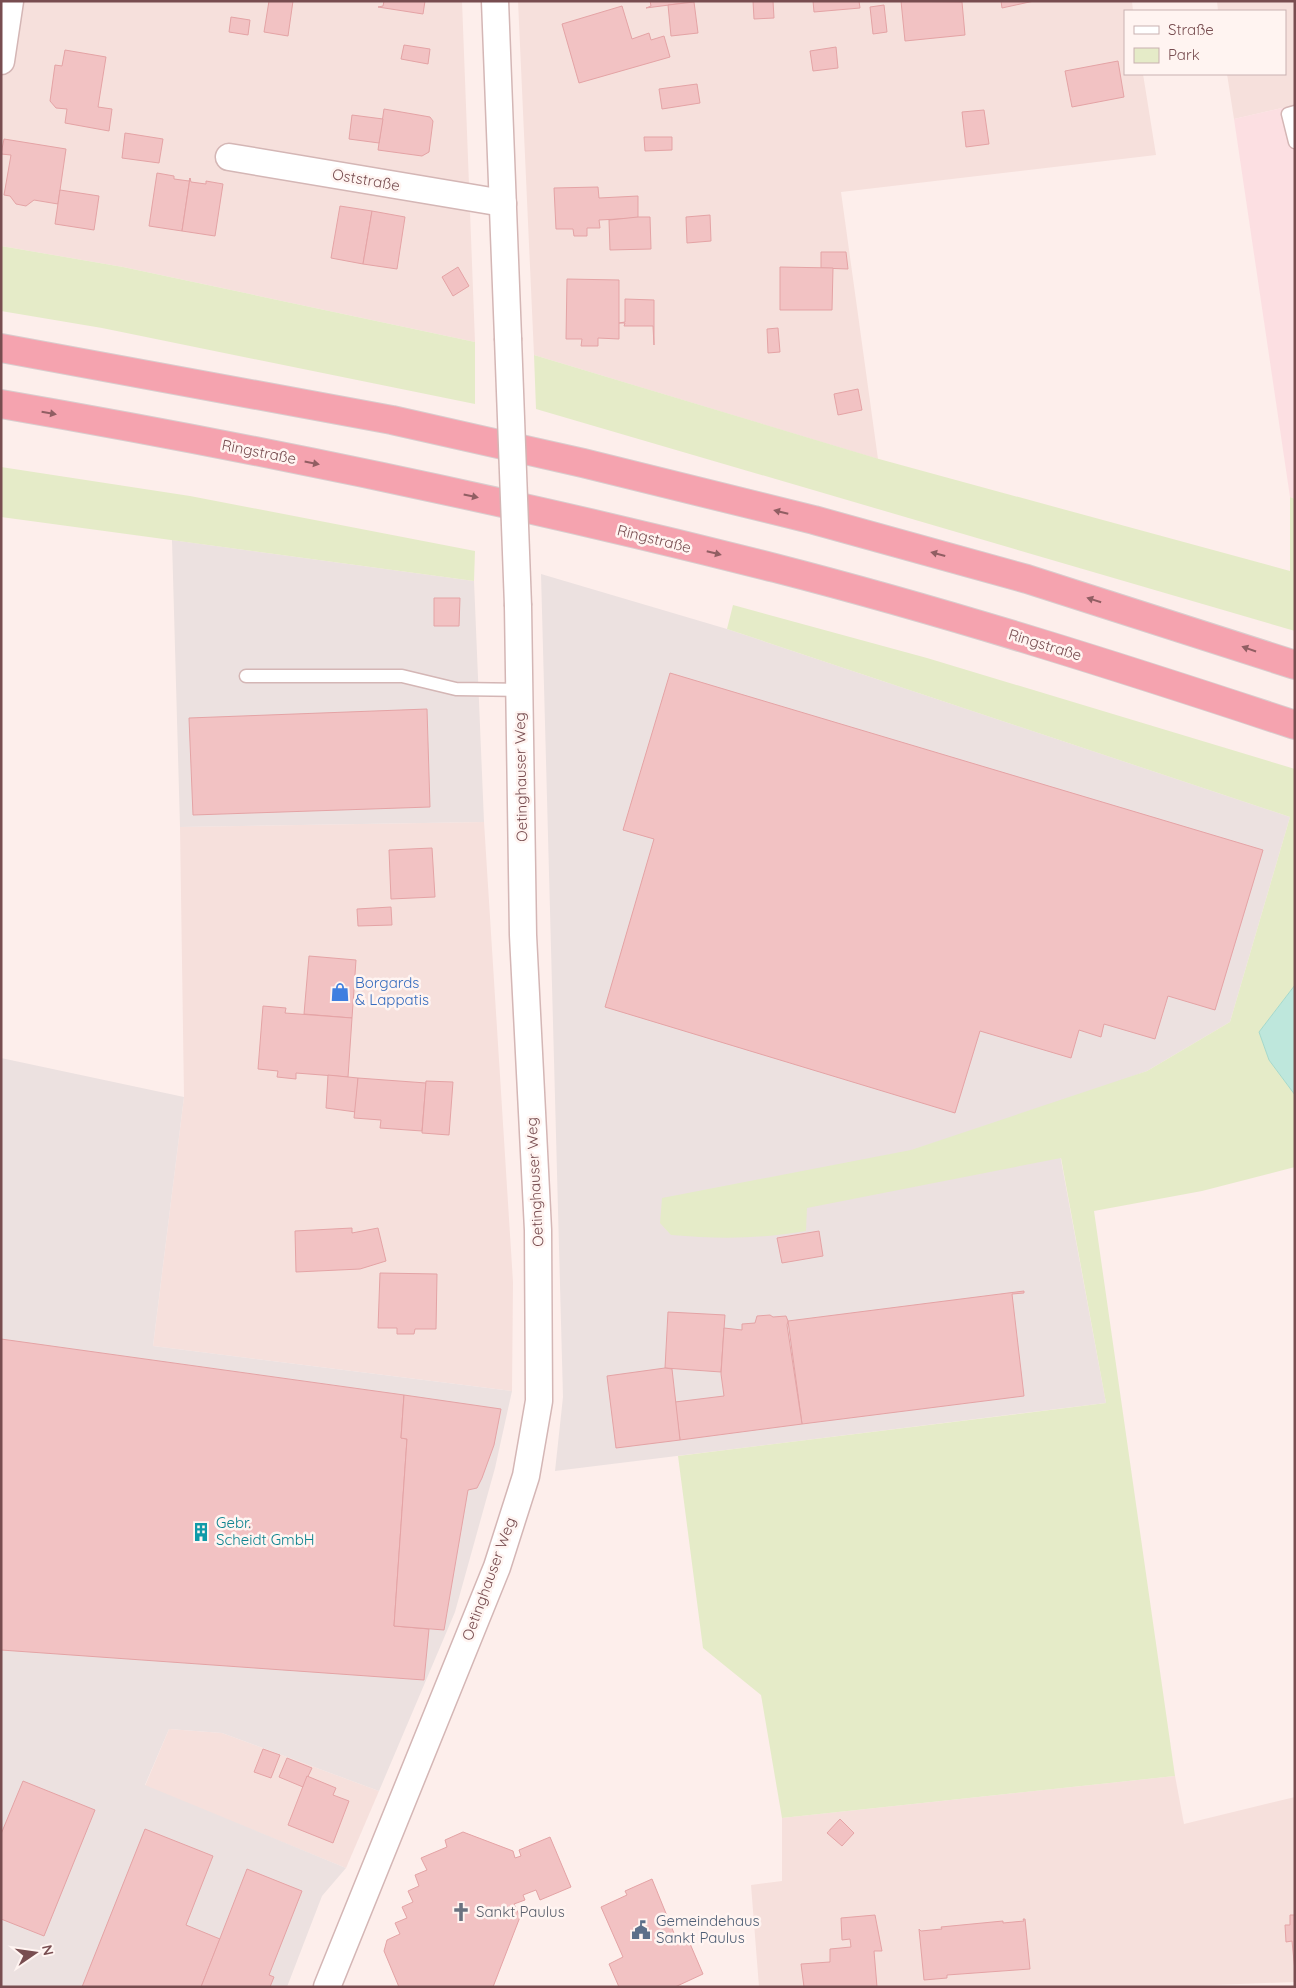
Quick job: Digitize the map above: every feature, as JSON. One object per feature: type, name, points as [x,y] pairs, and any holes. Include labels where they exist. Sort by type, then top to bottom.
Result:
[{"type":"highway","points":[[1,348],[392,420],[583,463],[814,520],[1028,579],[1295,665]]},
{"type":"highway","name":"Ringstraße","points":[[1,404],[125,426],[570,518],[778,569],[983,626],[1295,725]]},
{"type":"street","points":[[1,61],[10,1]]},
{"type":"street","points":[[495,1],[503,204]]},
{"type":"street","name":"Oststraße","points":[[229,157],[503,204]]},
{"type":"street","name":"Oetinghauser Weg","points":[[327,1987],[497,1567],[526,1476],[539,1402],[538,1230],[523,935],[518,606],[503,204]]},
{"type":"lane","points":[[1295,112],[1288,114],[1295,142]]},
{"type":"lane","points":[[246,676],[402,676],[456,689],[519,690]]},
{"type":"shaded area","points":[[1,1],[462,1],[475,342],[123,267],[1,246]]},
{"type":"shaded area","points":[[518,1],[1132,1],[1133,10],[1124,10],[1124,75],[1143,75],[1156,155],[841,192],[878,459],[534,355]]},
{"type":"shaded area","points":[[1217,1],[1295,1],[1295,105],[1234,119],[1227,75],[1286,75],[1286,10],[1218,10]]},
{"type":"shaded area","points":[[1295,105],[1295,499],[1290,497],[1234,119]]},
{"type":"shaded area","points":[[172,540],[474,581],[484,822],[180,827]]},
{"type":"shaded area","points":[[541,574],[727,629],[1290,817],[1230,1022],[1147,1071],[1051,1106],[1106,1403],[555,1471],[563,1397]]},
{"type":"shaded area","points":[[484,822],[513,1282],[512,1391],[153,1346],[184,1097],[180,827]]},
{"type":"shaded area","points":[[1,1058],[184,1097],[153,1346],[512,1391],[495,1468],[455,1612],[379,1791],[222,1733],[169,1729],[145,1785],[346,1868],[322,1896],[287,1987],[1,1987]]},
{"type":"shaded area","points":[[169,1729],[222,1733],[379,1791],[346,1868],[145,1786]]},
{"type":"shaded area","points":[[1175,1776],[1184,1824],[1295,1797],[1295,1982],[1163,1987],[759,1987],[751,1885],[782,1881],[782,1818]]},
{"type":"green space","points":[[1,246],[123,267],[475,342],[475,404],[102,328],[1,311]]},
{"type":"green space","points":[[534,355],[879,459],[1290,571],[1290,497],[1295,499],[1295,631],[536,409]]},
{"type":"green space","points":[[1,467],[190,496],[475,551],[474,581],[1,517]]},
{"type":"green space","points":[[733,605],[927,658],[1295,769],[1295,985],[1259,1032],[1269,1060],[1295,1095],[1295,1167],[1202,1191],[1094,1211],[1175,1776],[782,1818],[761,1695],[703,1648],[678,1456],[1106,1403],[1061,1158],[807,1208],[806,1231],[772,1236],[722,1238],[671,1235],[660,1223],[662,1198],[911,1150],[1147,1071],[1230,1022],[1290,817],[727,629]]},
{"type":"water","points":[[1295,985],[1295,1095],[1269,1060],[1259,1032]]},
{"type":"building","points":[[269,1],[293,1],[288,36],[264,32]]},
{"type":"building","points":[[384,1],[425,1],[423,14],[378,7],[383,6]]},
{"type":"building","points":[[650,1],[692,2],[646,8],[651,6]]},
{"type":"building","points":[[753,1],[773,1],[774,18],[754,19]]},
{"type":"building","points":[[813,1],[859,1],[860,8],[814,12]]},
{"type":"building","points":[[901,1],[962,2],[965,35],[905,41]]},
{"type":"building","points":[[1001,1],[1034,1],[1002,8]]},
{"type":"building","points":[[694,2],[698,33],[671,36],[668,5]]},
{"type":"building","points":[[884,5],[887,32],[873,34],[870,7]]},
{"type":"building","points":[[622,6],[632,39],[649,33],[651,40],[664,36],[670,57],[579,83],[562,24]]},
{"type":"building","points":[[231,17],[250,20],[248,35],[229,32]]},
{"type":"building","points":[[404,45],[430,49],[428,64],[401,59]]},
{"type":"building","points":[[836,47],[838,68],[813,71],[810,51]]},
{"type":"building","points":[[65,50],[106,57],[98,107],[112,109],[109,131],[65,123],[67,109],[56,108],[50,101],[55,65],[62,66]]},
{"type":"building","points":[[1118,61],[1124,97],[1072,107],[1065,71]]},
{"type":"building","points":[[697,84],[700,103],[662,109],[659,89]]},
{"type":"building","points":[[384,109],[430,117],[433,121],[429,152],[422,156],[378,150]]},
{"type":"building","points":[[984,110],[989,144],[966,147],[962,112]]},
{"type":"building","points":[[352,115],[383,119],[379,143],[349,139]]},
{"type":"building","points":[[125,133],[163,139],[159,163],[122,158]]},
{"type":"building","points":[[644,137],[672,137],[672,150],[645,151]]},
{"type":"building","points":[[4,139],[66,149],[58,204],[34,200],[26,206],[16,204],[10,196],[4,195],[11,155],[1,154]]},
{"type":"building","points":[[157,173],[174,176],[174,179],[189,181],[190,178],[182,231],[149,226]]},
{"type":"building","points":[[190,178],[191,182],[206,184],[206,181],[223,184],[215,236],[182,231]]},
{"type":"building","points":[[598,187],[599,198],[638,196],[638,218],[599,220],[600,228],[587,228],[587,236],[574,236],[573,229],[556,229],[554,188]]},
{"type":"building","points":[[60,190],[99,196],[94,230],[55,224]]},
{"type":"building","points":[[340,206],[372,211],[363,264],[331,258]]},
{"type":"building","points":[[372,211],[405,217],[397,269],[363,264]]},
{"type":"building","points":[[710,215],[711,241],[687,243],[686,217]]},
{"type":"building","points":[[650,217],[651,249],[610,250],[609,220]]},
{"type":"building","points":[[821,252],[846,252],[848,269],[821,268]]},
{"type":"building","points":[[458,267],[469,286],[453,296],[442,277]]},
{"type":"building","points":[[780,267],[833,268],[832,310],[780,310]]},
{"type":"building","points":[[567,279],[619,280],[619,339],[598,338],[598,346],[581,346],[582,339],[566,339]]},
{"type":"building","points":[[625,299],[654,300],[654,345],[653,326],[624,326],[625,323],[619,323],[625,322]]},
{"type":"building","points":[[778,328],[780,352],[768,353],[767,329]]},
{"type":"building","points":[[858,389],[862,410],[838,415],[834,394]]},
{"type":"building","points":[[434,598],[460,598],[459,626],[434,626]]},
{"type":"building","points":[[670,673],[1263,850],[1215,1010],[1168,996],[1155,1039],[1104,1024],[1101,1037],[1079,1030],[1071,1058],[980,1031],[955,1113],[605,1007],[654,839],[623,830]]},
{"type":"building","points":[[427,709],[430,807],[193,815],[189,718]]},
{"type":"building","points":[[432,848],[435,897],[391,899],[389,850]]},
{"type":"building","points":[[391,907],[392,925],[358,926],[357,909]]},
{"type":"building","points":[[309,956],[356,960],[352,1018],[304,1014]]},
{"type":"building","points":[[263,1006],[286,1008],[285,1013],[352,1018],[348,1077],[296,1073],[296,1079],[277,1077],[278,1071],[258,1069]]},
{"type":"building","points":[[328,1075],[358,1078],[356,1112],[326,1108]]},
{"type":"building","points":[[358,1078],[426,1083],[422,1131],[380,1128],[381,1120],[354,1118]]},
{"type":"building","points":[[426,1081],[453,1082],[449,1135],[422,1133]]},
{"type":"building","points":[[352,1228],[352,1233],[378,1228],[386,1261],[360,1269],[296,1272],[295,1231]]},
{"type":"building","points":[[819,1231],[823,1256],[782,1263],[777,1238]]},
{"type":"building","points":[[380,1273],[437,1274],[436,1329],[415,1329],[414,1334],[397,1334],[397,1328],[378,1328]]},
{"type":"building","points":[[1024,1291],[1024,1293],[1012,1294],[1024,1396],[802,1424],[788,1321]]},
{"type":"building","points":[[668,1312],[725,1315],[721,1372],[665,1368]]},
{"type":"building","points":[[770,1315],[773,1317],[786,1316],[788,1321],[787,1325],[802,1424],[680,1440],[675,1402],[724,1396],[721,1374],[724,1328],[742,1330],[742,1324],[755,1323],[757,1316]]},
{"type":"building","name":"Gebr. Scheidt GmbH","points":[[1,1339],[404,1395],[401,1438],[407,1439],[394,1626],[429,1629],[424,1680],[1,1650]]},
{"type":"building","points":[[665,1368],[672,1369],[680,1440],[616,1448],[607,1376]]},
{"type":"building","points":[[404,1395],[501,1409],[494,1445],[482,1478],[477,1488],[468,1490],[444,1630],[394,1626],[407,1439],[401,1438]]},
{"type":"building","points":[[263,1749],[280,1755],[271,1778],[254,1772]]},
{"type":"building","points":[[287,1758],[312,1768],[303,1787],[279,1777]]},
{"type":"building","points":[[307,1776],[336,1788],[333,1795],[349,1801],[333,1843],[288,1825]]},
{"type":"building","points":[[23,1781],[95,1810],[44,1936],[1,1919],[1,1834]]},
{"type":"building","points":[[840,1819],[854,1833],[842,1846],[827,1833]]},
{"type":"building","points":[[145,1829],[213,1856],[186,1925],[220,1939],[201,1987],[82,1987]]},
{"type":"building","name":"Sankt Paulus","points":[[463,1832],[513,1851],[515,1858],[521,1856],[519,1850],[550,1837],[571,1887],[540,1900],[536,1890],[523,1895],[525,1900],[514,1904],[520,1917],[493,1987],[399,1987],[384,1951],[387,1940],[400,1934],[395,1923],[407,1918],[402,1907],[413,1902],[408,1891],[419,1886],[415,1875],[427,1870],[421,1858],[447,1847],[445,1840]]},
{"type":"building","points":[[247,1869],[302,1891],[269,1975],[274,1977],[270,1987],[201,1987]]},
{"type":"building","name":"Gemeindehaus Sankt Paulus","points":[[652,1879],[678,1943],[688,1939],[703,1974],[675,1987],[619,1987],[609,1964],[623,1957],[601,1907],[627,1895],[625,1891]]},
{"type":"building","points":[[875,1915],[882,1951],[874,1951],[877,1987],[804,1987],[801,1964],[830,1962],[830,1949],[851,1947],[850,1939],[842,1940],[841,1918]]},
{"type":"building","points":[[1290,1915],[1295,1915],[1295,1971],[1292,1941],[1286,1942],[1285,1925],[1290,1925]]},
{"type":"building","points":[[1023,1919],[1025,1919],[1030,1969],[947,1975],[947,1978],[924,1980],[919,1929],[921,1931],[942,1929],[941,1927],[1003,1921],[1003,1923],[1024,1921]]},
{"type":"place","name":"Borgards & Lappatis","points":[[340,992]]},
{"type":"place","name":"Gebr. Scheidt GmbH","points":[[201,1532]]},
{"type":"place","name":"Sankt Paulus","points":[[461,1912]]},
{"type":"place","name":"Gemeindehaus Sankt Paulus","points":[[641,1930]]}]
